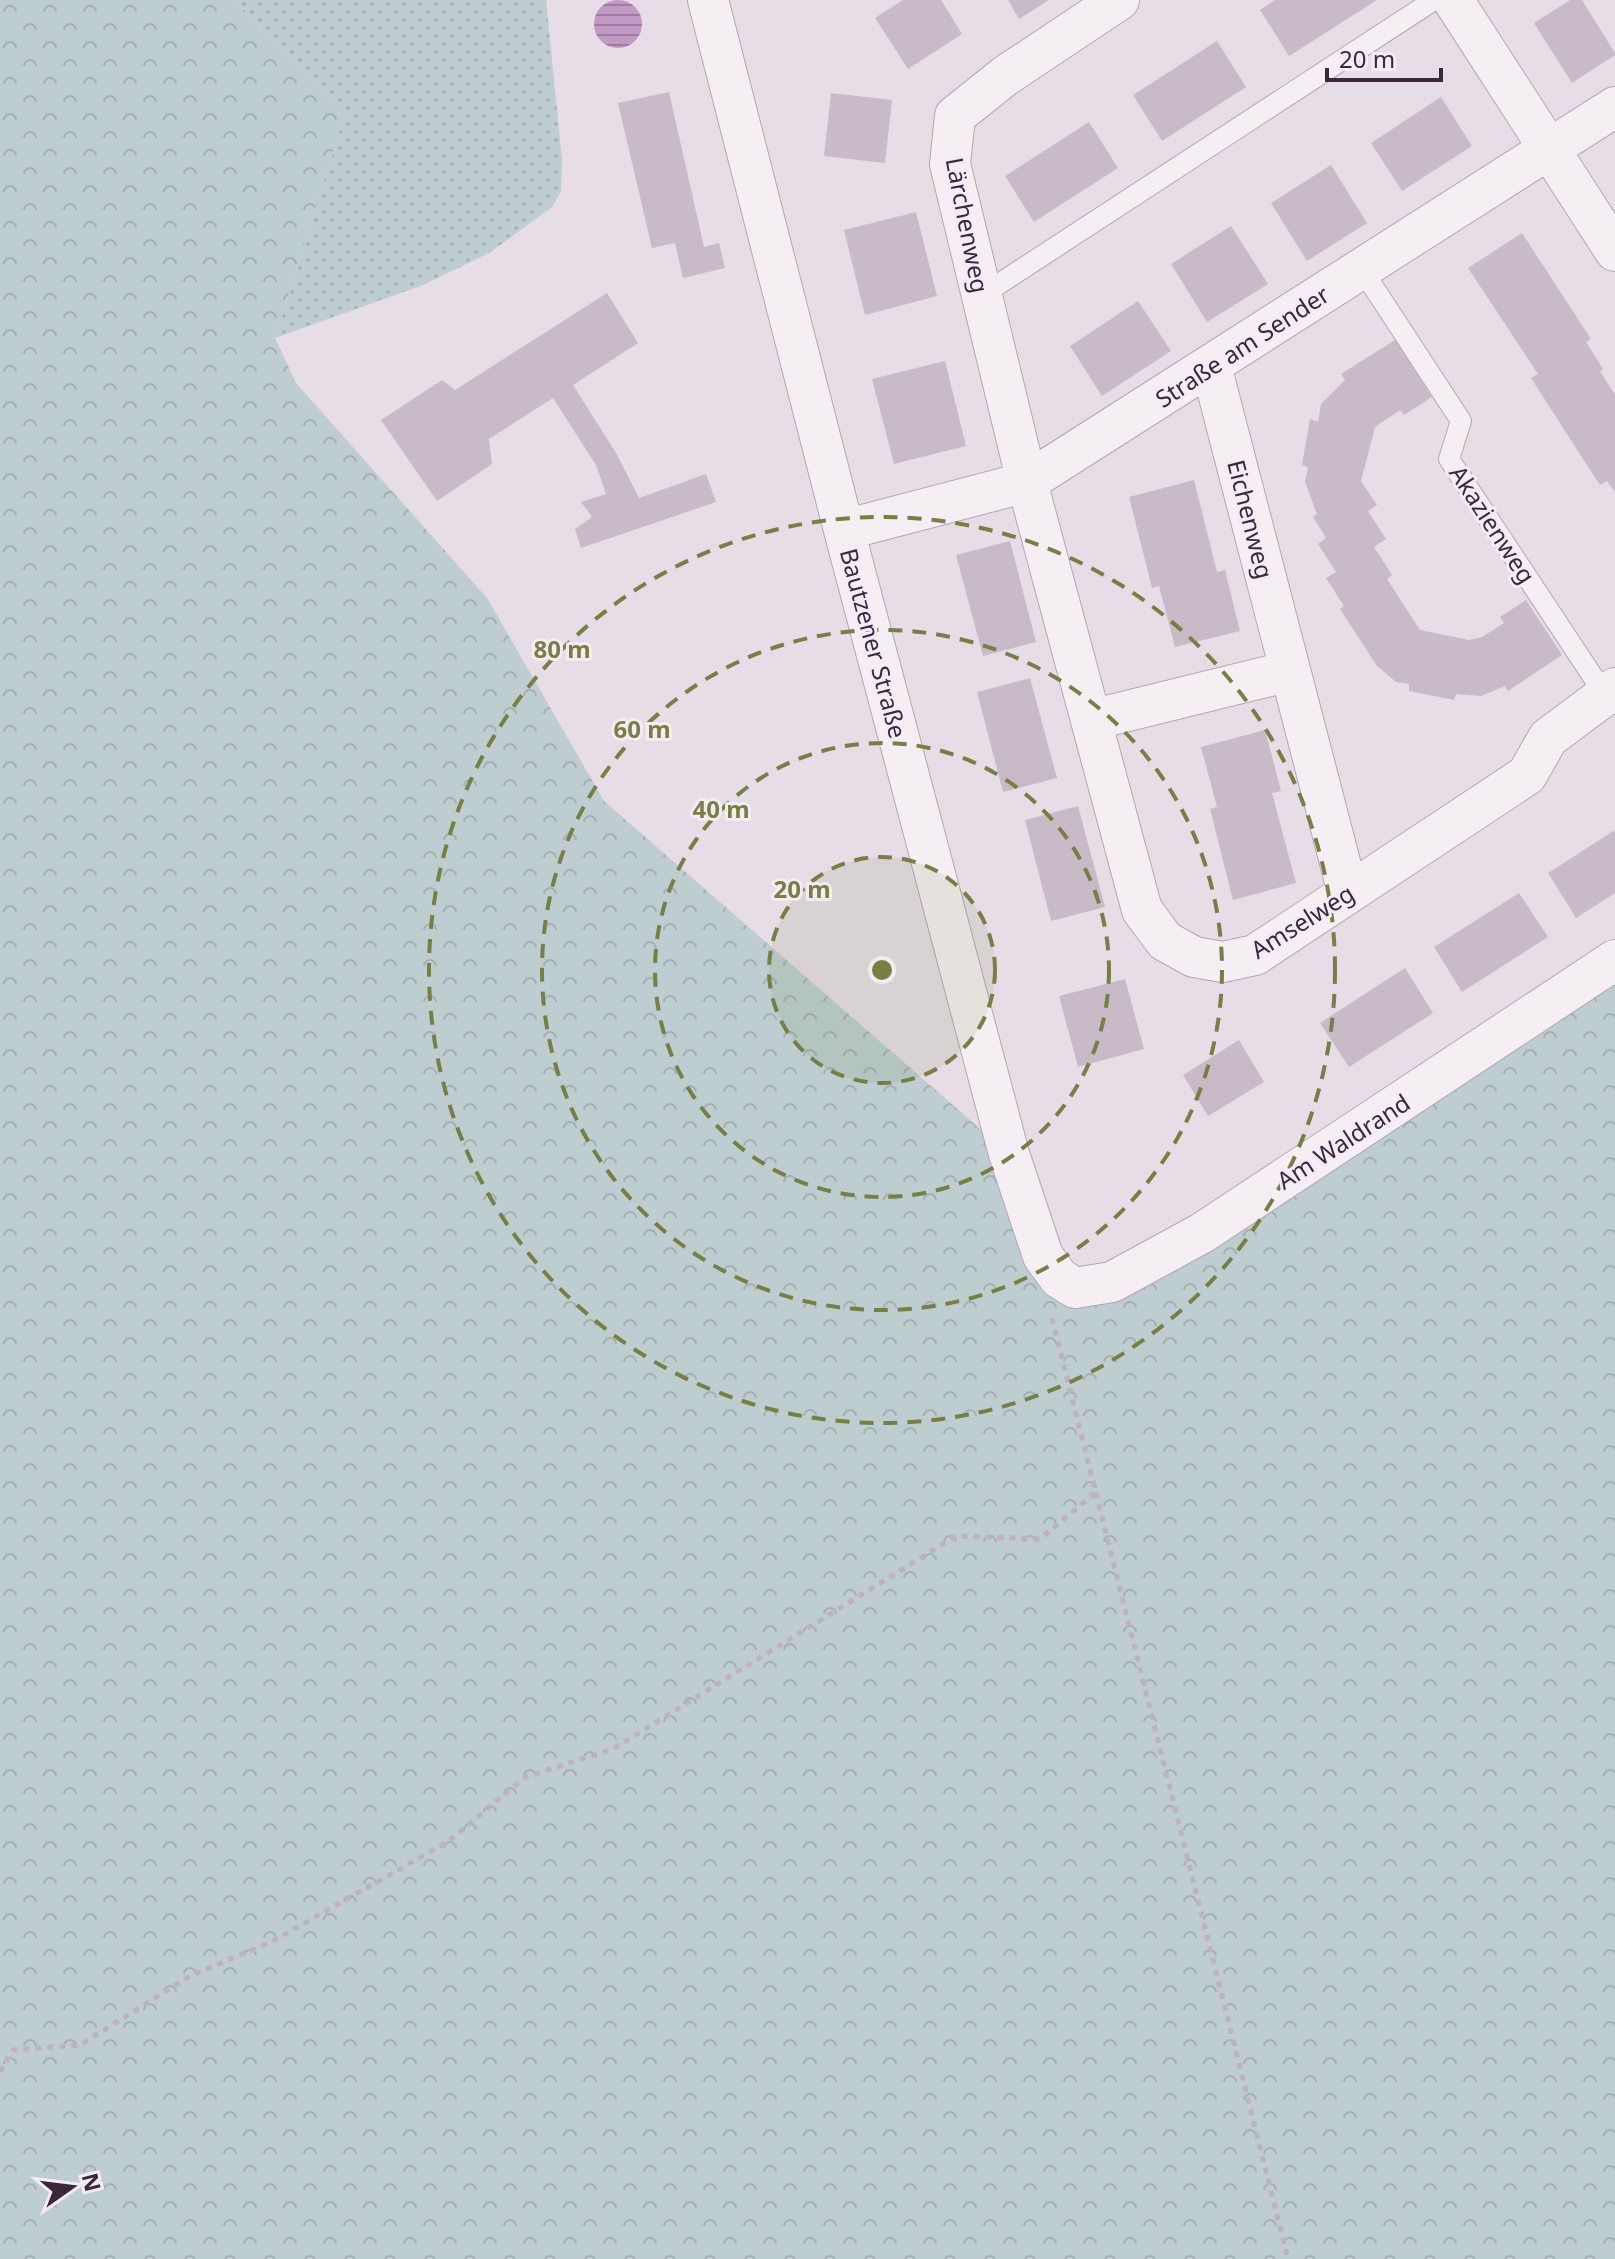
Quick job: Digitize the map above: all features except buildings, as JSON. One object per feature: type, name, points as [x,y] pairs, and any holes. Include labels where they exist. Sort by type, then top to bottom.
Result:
[{"type":"street","name":"Bautzener Straße","points":[[708,0],[1009,1154],[1043,1256],[1059,1278]]},
{"type":"street","name":"Lärchenweg","points":[[1027,482],[950,164],[955,116],[1005,76],[1119,0]]},
{"type":"street","points":[[1453,0],[1615,251]]},
{"type":"street","name":"Straße am Sender","points":[[844,530],[1027,482],[1615,107]]},
{"type":"street","name":"Eichenweg","points":[[1211,366],[1348,893]]},
{"type":"street","name":"Amselweg","points":[[1027,482],[1142,910],[1165,941],[1194,957],[1223,962],[1255,955],[1527,775],[1548,738],[1610,691]]},
{"type":"street","points":[[1091,720],[1290,671]]},
{"type":"street","name":"Am Waldrand","points":[[1059,1278],[1075,1288],[1112,1282],[1202,1233],[1615,960]]},
{"type":"lane","points":[[982,295],[1434,0]]},
{"type":"lane","name":"Akazienweg","points":[[1361,268],[1461,421],[1449,459],[1610,691]]},
{"type":"path","points":[[1059,1278],[1050,1311],[1288,2259]]},
{"type":"path","points":[[0,2072],[13,2050],[80,2045],[190,1976],[286,1933],[449,1841],[525,1777],[613,1749],[956,1536],[1040,1539],[1096,1492]]},
{"type":"green space","points":[[0,0],[234,0],[346,110],[275,338],[296,383],[487,598],[604,801],[1009,1154],[1075,1288],[1615,960],[1615,2259],[0,2259]]},
{"type":"green space","points":[[234,0],[546,0],[562,160],[561,191],[552,207],[489,253],[423,285],[275,338],[346,110]]},
{"type":"shaded area","points":[[618,0],[635,7],[642,24],[635,41],[618,48],[601,41],[594,24],[601,7]]}]
